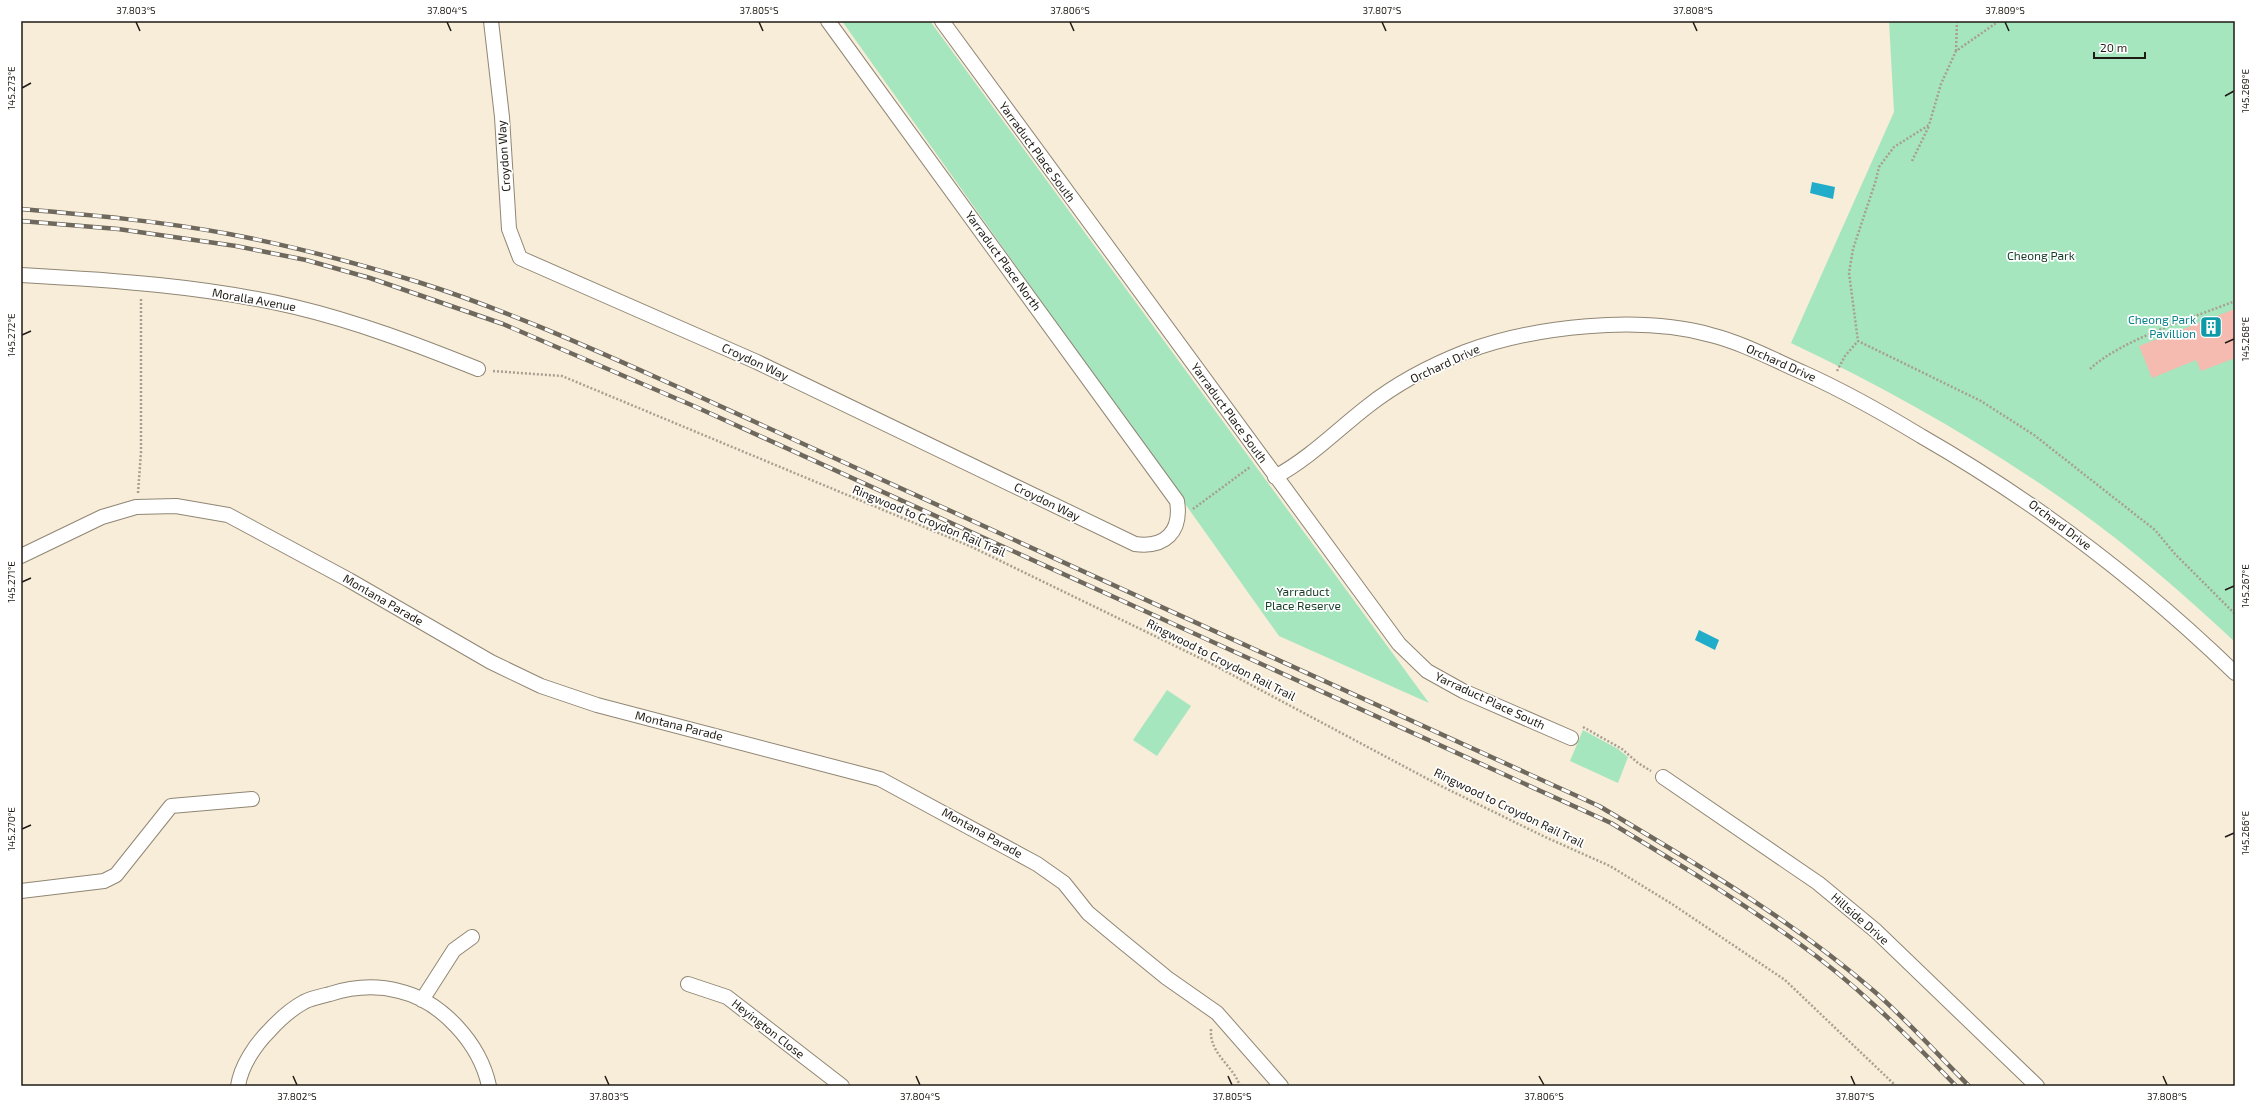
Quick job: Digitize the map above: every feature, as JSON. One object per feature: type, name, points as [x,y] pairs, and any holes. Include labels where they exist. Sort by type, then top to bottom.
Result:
[{"type":"street","name":"Croydon Way","points":[[491,21],[502,117],[509,228],[520,258],[757,362],[1135,544],[1148,546],[1159,544],[1169,536],[1178,508]]},
{"type":"street","name":"Yarraduct Place North","points":[[828,21],[1178,508]]},
{"type":"street","name":"Yarraduct Place South","points":[[942,21],[1399,644],[1427,671],[1463,691],[1571,738]]},
{"type":"street","name":"Moralla Avenue","points":[[21,275],[141,283],[228,294],[295,307],[407,340],[478,369]]},
{"type":"street","name":"Orchard Drive","points":[[1276,477],[1315,452],[1370,405],[1419,374],[1465,352],[1513,337],[1580,327],[1624,325],[1672,328],[1712,335],[1828,384],[1979,469],[2063,527],[2123,573],[2185,625],[2235,673]]},
{"type":"street","name":"Montana Parade","points":[[21,556],[102,517],[136,508],[176,506],[228,515],[349,580],[491,662],[541,686],[597,705],[880,779],[1038,864],[1064,883],[1088,913],[1167,978],[1217,1013],[1281,1086]]},
{"type":"street","name":"Hillside Drive","points":[[1663,777],[1818,883],[1864,921],[2037,1086]]},
{"type":"street","points":[[21,891],[104,881],[116,875],[171,806],[252,799]]},
{"type":"street","points":[[422,1000],[454,950],[472,937]]},
{"type":"street","name":"Heyington Close","points":[[688,984],[727,997],[842,1086]]},
{"type":"street","points":[[238,1086],[252,1050],[278,1020],[305,1002],[344,990],[372,987],[400,991],[422,1000],[445,1015],[461,1032],[478,1056],[486,1074],[489,1086]]},
{"type":"path","points":[[1912,161],[1929,125],[1941,84],[1956,51],[1957,21]]},
{"type":"path","points":[[1956,51],[1999,21]]},
{"type":"path","points":[[1837,370],[1845,356],[1858,341],[1849,273],[1853,249],[1879,167],[1894,147],[1929,125]]},
{"type":"path","points":[[136,508],[141,452],[141,283]]},
{"type":"path","points":[[2090,369],[2103,357],[2130,344],[2235,302]]},
{"type":"path","points":[[1858,341],[1981,401],[2034,435],[2155,530],[2175,554],[2235,614]]},
{"type":"path","name":"Ringwood to Croydon Rail Trail","points":[[478,369],[562,376],[972,547],[1208,662],[1439,785],[1623,874],[1672,904],[1785,980],[1896,1086]]},
{"type":"path","points":[[1178,508],[1198,507],[1262,458]]},
{"type":"path","points":[[1571,738],[1578,725],[1622,749],[1638,763],[1663,777]]},
{"type":"path","points":[[1217,1013],[1211,1026],[1210,1037],[1215,1050],[1232,1071],[1240,1086]]},
{"type":"green space","name":"Yarraduct Place Reserve","points":[[842,21],[930,21],[1429,703],[1279,636]]},
{"type":"green space","name":"Cheong Park","points":[[1889,21],[2235,21],[2235,642],[2193,603],[2127,547],[2081,512],[2026,474],[1961,433],[1894,395],[1791,343],[1894,112]]},
{"type":"green space","points":[[1167,690],[1191,706],[1157,756],[1133,740]]},
{"type":"green space","points":[[1583,730],[1618,749],[1628,757],[1618,783],[1570,761]]},
{"type":"water","points":[[1812,182],[1835,187],[1833,199],[1810,193]]},
{"type":"water","points":[[1699,630],[1719,640],[1715,650],[1695,640]]},
{"type":"building","name":"Cheong Park Pavillion","points":[[2235,309],[2235,358],[2201,371],[2196,360],[2152,378],[2139,346]]},
{"type":"railway","points":[[21,209],[177,225],[301,249],[452,293],[554,333],[687,391],[1599,806],[1742,893],[1810,940],[1843,965],[1887,1003],[1969,1086]]},
{"type":"railway","points":[[21,221],[118,229],[236,246],[306,260],[370,278],[503,324],[696,407],[1611,823],[1728,895],[1818,958],[1880,1010],[1956,1086]]},
{"type":"place","name":"Cheong Park Pavillion","points":[[2211,327]]}]
